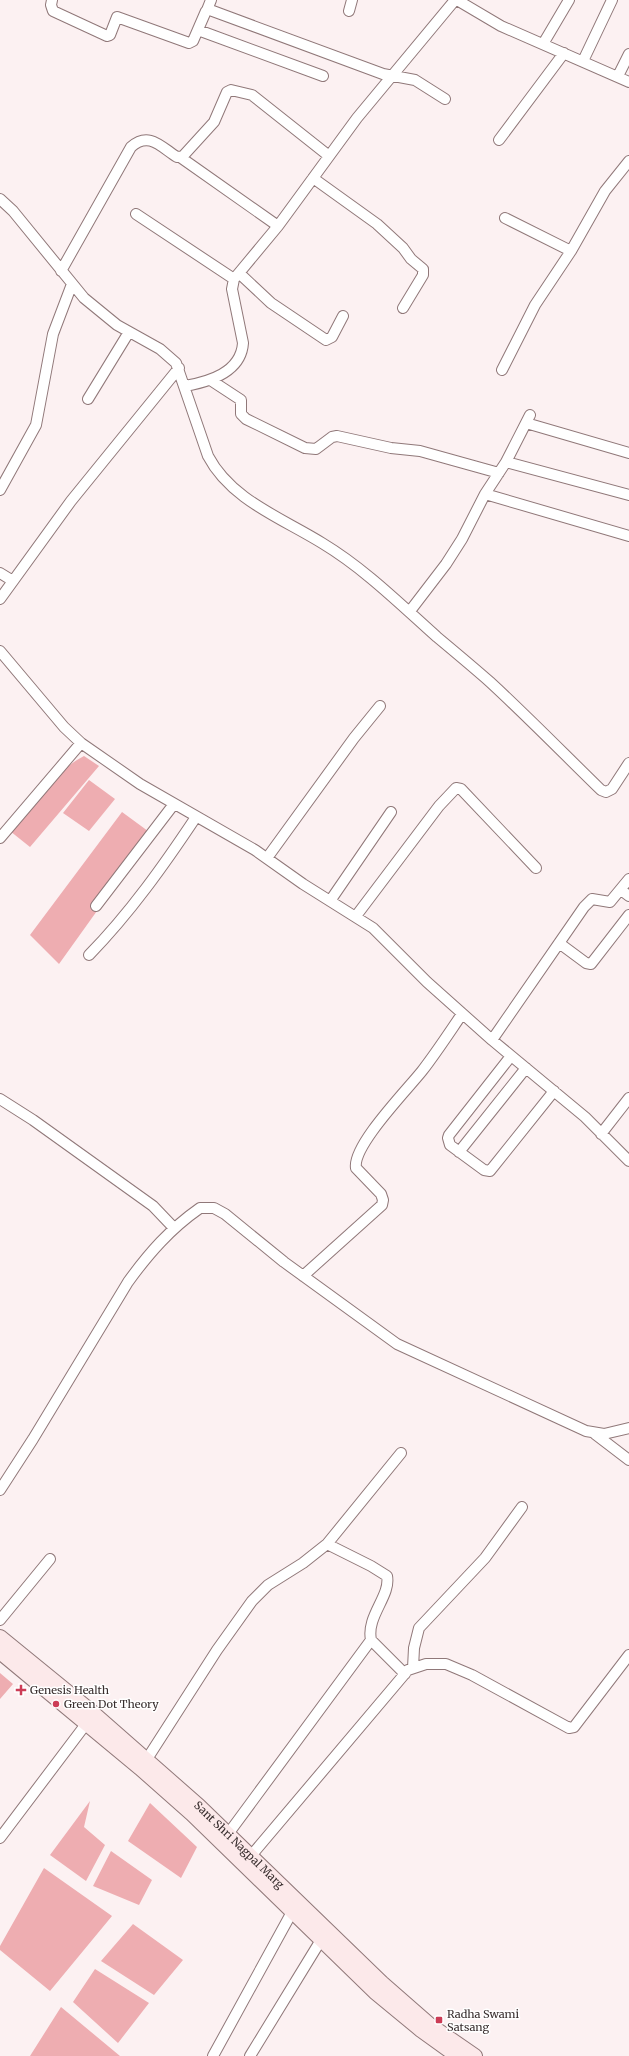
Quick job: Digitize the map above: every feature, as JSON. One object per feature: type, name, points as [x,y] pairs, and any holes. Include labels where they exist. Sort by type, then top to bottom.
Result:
[{"type":"street","points":[[52,0],[51,5],[53,12],[107,36],[110,35],[117,17],[189,43],[193,41],[211,0]]},
{"type":"street","points":[[349,11],[352,0]]},
{"type":"street","points":[[185,386],[212,381],[229,370],[242,350],[243,343],[232,289],[237,276],[278,226],[329,156],[392,76],[456,0],[501,26],[629,82]]},
{"type":"street","points":[[543,44],[569,0]]},
{"type":"street","points":[[583,61],[612,0]]},
{"type":"street","points":[[207,10],[392,76],[415,80],[445,100]]},
{"type":"street","points":[[198,30],[322,76]]},
{"type":"street","points":[[499,140],[564,53]]},
{"type":"street","points":[[618,76],[629,54]]},
{"type":"street","points":[[180,157],[211,126],[227,92],[231,90],[252,95],[329,156]]},
{"type":"street","points":[[61,271],[131,147],[142,140],[150,139],[180,157],[278,226]]},
{"type":"street","points":[[502,370],[535,305],[571,251],[605,192],[629,161]]},
{"type":"street","points":[[313,178],[377,224],[403,248],[411,259],[423,269],[423,275],[403,308]]},
{"type":"street","points":[[0,199],[13,211],[84,298],[129,332],[160,349],[171,358],[179,368],[208,456],[213,466],[229,484],[252,501],[346,558],[410,611],[489,682],[601,790],[606,792],[612,789],[629,763]]},
{"type":"street","points":[[136,214],[237,276],[271,303],[326,340],[332,337],[343,316]]},
{"type":"street","points":[[505,218],[571,251]]},
{"type":"street","points":[[0,490],[36,425],[53,334],[72,284]]},
{"type":"street","points":[[88,399],[129,332]]},
{"type":"street","points":[[0,599],[71,501],[179,368]]},
{"type":"street","points":[[212,381],[241,400],[241,414],[246,418],[305,448],[316,449],[335,436],[391,448],[420,451],[499,473]]},
{"type":"street","points":[[410,611],[446,564],[462,539],[485,494],[506,462],[528,419],[629,453]]},
{"type":"street","points":[[506,462],[629,495]]},
{"type":"street","points":[[485,494],[629,536]]},
{"type":"street","points":[[0,573],[13,581]]},
{"type":"street","points":[[0,651],[64,727],[81,743],[140,784],[267,858],[303,884],[356,916],[382,936],[427,982],[462,1014],[585,1117],[629,1161]]},
{"type":"street","points":[[267,858],[354,738],[380,706]]},
{"type":"street","points":[[0,838],[81,743]]},
{"type":"street","points":[[356,916],[439,806],[456,788],[461,789],[536,868]]},
{"type":"street","points":[[96,906],[174,804]]},
{"type":"street","points":[[330,901],[390,812]]},
{"type":"street","points":[[89,955],[132,906],[166,862],[196,817]]},
{"type":"street","points":[[492,1040],[590,901],[596,899],[610,902],[629,879]]},
{"type":"street","points":[[621,890],[629,896]]},
{"type":"street","points":[[559,943],[586,963],[591,964],[629,916]]},
{"type":"street","points":[[303,1276],[382,1205],[384,1200],[381,1194],[356,1168],[357,1158],[386,1113],[421,1073],[462,1014]]},
{"type":"street","points":[[511,1056],[449,1135],[448,1138],[450,1145],[484,1170],[490,1171],[554,1092]]},
{"type":"street","points":[[460,1152],[526,1068]]},
{"type":"street","points":[[601,1134],[629,1098]]},
{"type":"street","points":[[0,1099],[33,1120],[153,1206],[174,1228]]},
{"type":"street","points":[[0,1490],[34,1439],[128,1282],[144,1258],[174,1228],[200,1208],[214,1208],[225,1214],[303,1276],[384,1336],[398,1344],[586,1432],[604,1434],[629,1428]]},
{"type":"street","points":[[595,1434],[629,1460]]},
{"type":"street","points":[[147,1759],[217,1650],[252,1601],[268,1585],[317,1553],[327,1544],[401,1453]]},
{"type":"street","points":[[250,1857],[409,1671],[420,1628],[485,1558],[522,1507]]},
{"type":"street","points":[[228,1834],[371,1640],[370,1629],[372,1621],[386,1588],[387,1576],[371,1566],[327,1544]]},
{"type":"street","points":[[0,1620],[50,1560]]},
{"type":"street","name":"Sant Shri Nagpal Marg","points":[[0,1638],[140,1768],[192,1814],[375,1992],[421,2030],[457,2056]]},
{"type":"street","points":[[371,1640],[409,1671]]},
{"type":"street","name":"Sant Shri Nagpal Marg","points":[[0,1652],[84,1716],[147,1759],[199,1806],[250,1857],[382,1983],[430,2025],[475,2056]]},
{"type":"street","points":[[409,1671],[434,1663],[446,1664],[472,1675],[569,1728],[574,1727],[629,1655]]},
{"type":"street","points":[[0,1838],[84,1716]]},
{"type":"street","points":[[213,2056],[292,1912]]},
{"type":"street","points":[[250,2056],[320,1940]]},
{"type":"shaded area","points":[[84,756],[99,766],[30,847],[10,831],[53,780],[62,771]]},
{"type":"shaded area","points":[[89,780],[115,799],[89,831],[63,813]]},
{"type":"shaded area","points":[[122,812],[152,834],[59,964],[30,935]]},
{"type":"shaded area","points":[[0,1673],[13,1684],[0,1699]]},
{"type":"shaded area","points":[[90,1801],[84,1827],[105,1845],[86,1881],[50,1855]]},
{"type":"shaded area","points":[[150,1803],[197,1847],[181,1878],[128,1841]]},
{"type":"shaded area","points":[[111,1851],[152,1880],[139,1905],[93,1886]]},
{"type":"shaded area","points":[[44,1868],[112,1916],[50,1991],[0,1950],[0,1946]]},
{"type":"shaded area","points":[[133,1924],[183,1960],[154,1995],[101,1961]]},
{"type":"shaded area","points":[[95,1969],[149,2003],[118,2043],[73,2002]]},
{"type":"shaded area","points":[[61,2007],[120,2056],[30,2056]]},
{"type":"place","name":"Genesis Health","points":[[21,1690]]},
{"type":"place","name":"Green Dot Theory","points":[[56,1704]]},
{"type":"place","name":"Radha Swami Satsang","points":[[439,2020]]}]
